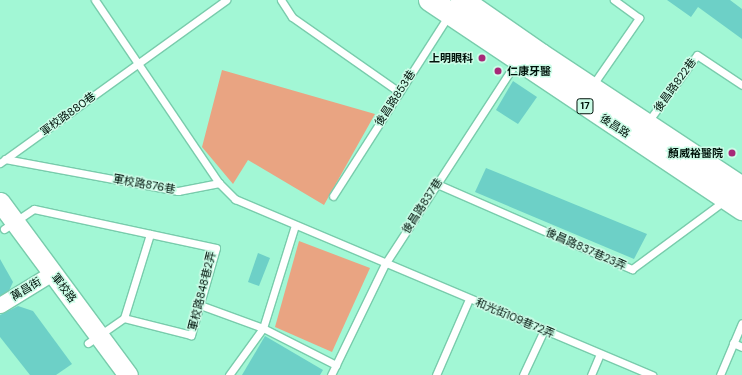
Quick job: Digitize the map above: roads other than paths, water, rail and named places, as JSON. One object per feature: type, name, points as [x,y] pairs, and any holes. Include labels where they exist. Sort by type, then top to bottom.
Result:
[{"type":"main road","name":"後昌路","points":[[430,0],[467,9],[523,54],[641,133],[736,191]]},
{"type":"street","name":"軍校路","points":[[0,202],[6,225],[93,339],[128,375]]},
{"type":"street","name":"萬昌街","points":[[0,305],[47,277]]},
{"type":"street","name":"軍校路","points":[[93,339],[112,375]]},
{"type":"lane","points":[[95,0],[219,183],[235,199],[385,264]]},
{"type":"lane","name":"軍校路880巷","points":[[3,161],[226,0]]},
{"type":"lane","points":[[281,0],[292,17],[400,92]]},
{"type":"lane","points":[[586,96],[639,18],[614,0]]},
{"type":"lane","name":"後昌路853巷","points":[[333,196],[400,92],[467,9]]},
{"type":"lane","name":"後昌路837巷","points":[[332,375],[385,264],[523,54]]},
{"type":"lane","name":"後昌路822巷","points":[[641,133],[697,55],[742,85]]},
{"type":"lane","name":"軍校路876巷","points":[[3,161],[178,191],[219,183]]},
{"type":"lane","name":"後昌路837巷23弄","points":[[437,184],[632,270],[736,191]]},
{"type":"lane","points":[[6,225],[34,209],[150,234],[124,318],[93,339]]},
{"type":"lane","points":[[229,375],[264,328],[295,225]]},
{"type":"lane","name":"軍校路848巷2弄","points":[[124,318],[191,336],[216,248],[150,234]]},
{"type":"lane","name":"和光街109巷72弄","points":[[385,264],[644,373],[652,375]]},
{"type":"lane","points":[[436,375],[469,299]]},
{"type":"lane","points":[[200,305],[264,328],[336,365]]},
{"type":"lane","points":[[720,375],[742,323]]},
{"type":"lane","points":[[523,375],[544,330]]},
{"type":"lane","points":[[734,343],[742,347]]},
{"type":"lane","points":[[591,375],[600,354]]},
{"type":"place","name":"上明眼科","points":[[482,58]]},
{"type":"place","name":"仁康牙醫","points":[[498,71]]},
{"type":"place","name":"顏威裕醫院","points":[[732,153]]}]
